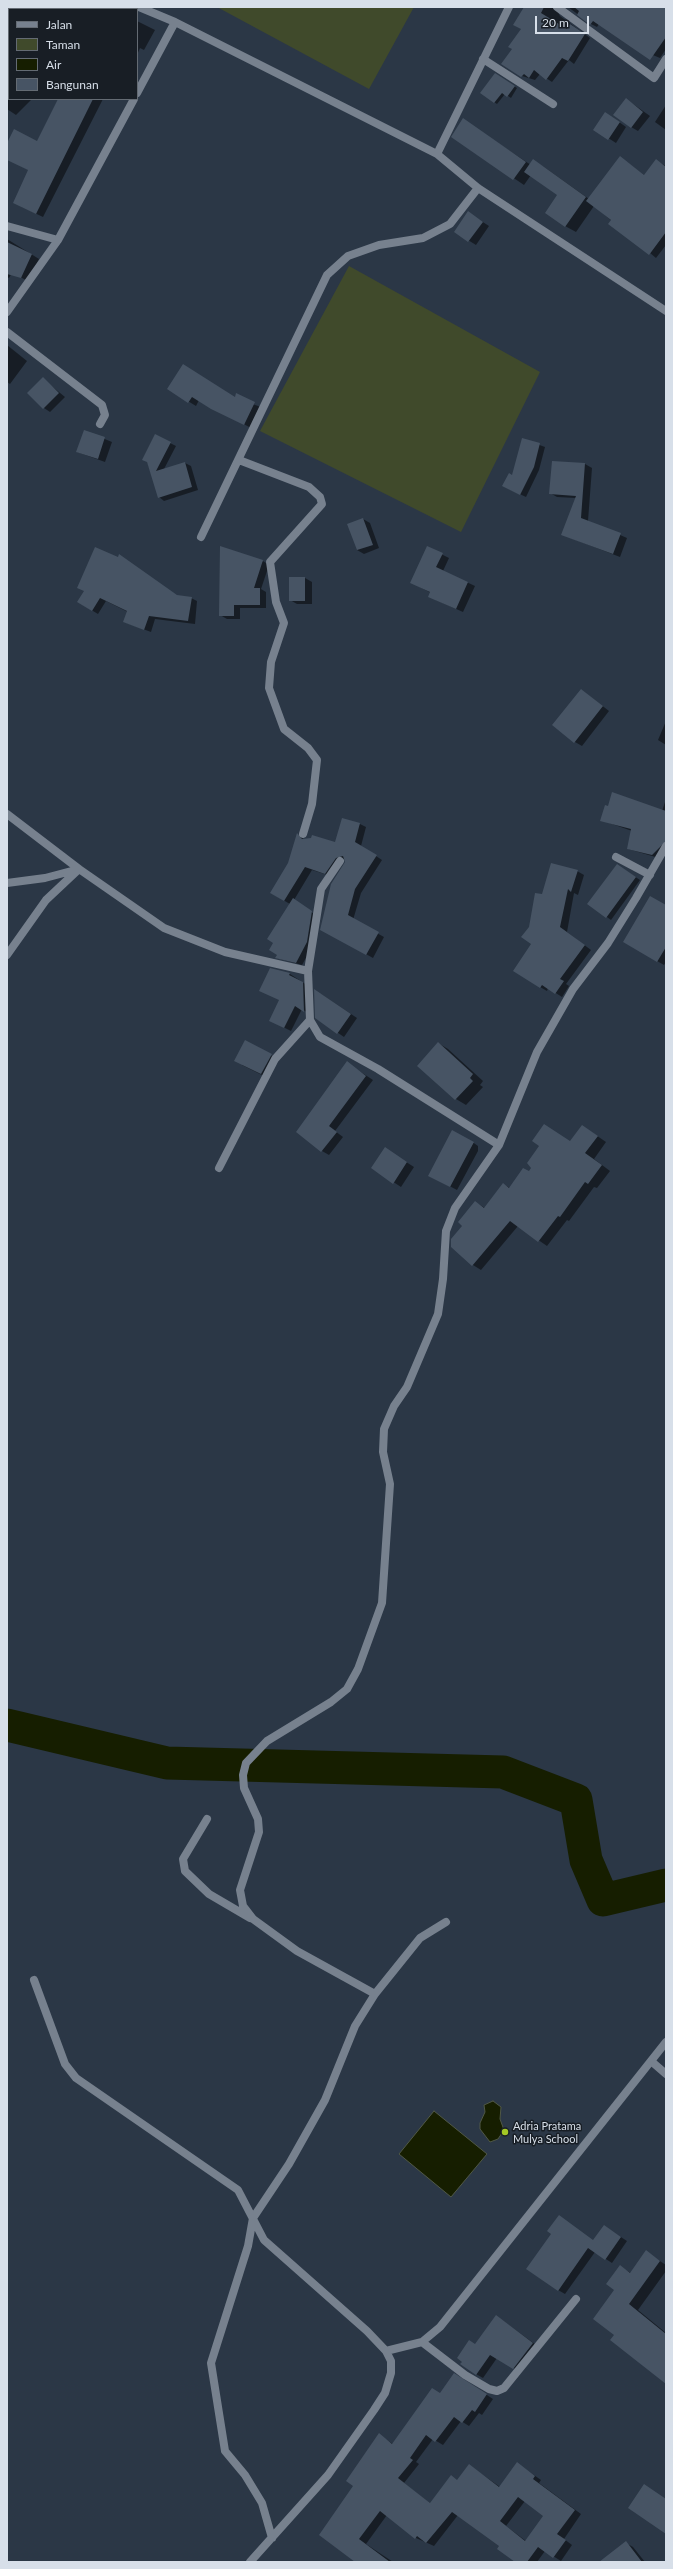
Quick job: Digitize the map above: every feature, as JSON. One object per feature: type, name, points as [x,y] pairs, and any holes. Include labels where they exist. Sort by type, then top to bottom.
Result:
[{"type":"street","points":[[140,7],[175,22],[437,154],[478,188],[666,310]]},
{"type":"street","points":[[437,154],[509,7]]},
{"type":"street","points":[[557,7],[654,78],[666,59]]},
{"type":"street","points":[[138,91],[175,22]]},
{"type":"street","points":[[483,59],[553,104]]},
{"type":"street","points":[[7,312],[58,240],[133,100]]},
{"type":"street","points":[[201,537],[327,275],[348,256],[379,245],[423,238],[450,224],[478,188]]},
{"type":"street","points":[[7,226],[58,240]]},
{"type":"street","points":[[7,332],[102,405],[105,415],[100,424]]},
{"type":"street","points":[[239,460],[309,487],[320,497],[322,504],[270,562],[276,602],[284,623],[271,662],[268,688],[284,729],[308,748],[317,760],[312,804],[303,834]]},
{"type":"street","points":[[7,814],[79,869],[164,928],[225,952],[308,971]]},
{"type":"street","points":[[253,1919],[243,1906],[240,1890],[259,1832],[258,1818],[244,1788],[243,1776],[246,1763],[267,1741],[331,1702],[347,1689],[358,1670],[382,1603],[390,1484],[383,1452],[384,1429],[394,1406],[407,1387],[438,1314],[443,1279],[446,1231],[455,1208],[499,1145],[537,1052],[574,989],[608,943],[666,846]]},
{"type":"street","points":[[616,857],[650,875]]},
{"type":"street","points":[[340,861],[321,889],[308,971],[308,1009],[310,1020],[320,1037],[378,1069],[499,1145]]},
{"type":"street","points":[[7,883],[46,878],[79,869]]},
{"type":"street","points":[[7,955],[46,900],[79,869]]},
{"type":"street","points":[[219,1168],[275,1059],[310,1020]]},
{"type":"street","points":[[208,1819],[183,1859],[185,1871],[209,1894],[253,1919],[297,1951],[375,1994]]},
{"type":"street","points":[[272,2538],[262,2503],[245,2475],[225,2451],[211,2375],[211,2363],[248,2246],[253,2218],[289,2164],[325,2100],[354,2026],[375,1994],[420,1938],[446,1922]]},
{"type":"street","points":[[34,1980],[65,2064],[76,2078],[238,2190],[264,2240],[367,2331],[386,2351],[391,2361],[385,2392],[328,2475],[250,2562]]},
{"type":"street","points":[[386,2351],[422,2342],[440,2327],[666,2042]]},
{"type":"street","points":[[651,2061],[666,2074]]},
{"type":"street","points":[[422,2342],[465,2375],[489,2389],[497,2391],[504,2388],[576,2299]]},
{"type":"green space","points":[[217,7],[414,7],[369,89]]},
{"type":"green space","points":[[349,266],[540,372],[461,532],[260,431]]},
{"type":"water","points":[[493,2101],[501,2107],[500,2119],[504,2130],[498,2139],[490,2142],[480,2129],[480,2123],[485,2112],[484,2105]]},
{"type":"water","points":[[434,2111],[487,2154],[451,2197],[399,2154]]},
{"type":"building","points":[[524,7],[544,7],[541,13],[567,29],[570,24],[585,34],[568,61],[562,58],[546,80],[534,70],[529,78],[524,74],[521,77],[501,64],[512,49],[508,47],[521,29],[513,25]]},
{"type":"building","points":[[574,7],[666,7],[666,37],[650,60],[593,21],[590,25],[577,15],[579,11]]},
{"type":"building","points":[[495,73],[515,86],[507,97],[502,93],[494,103],[480,93]]},
{"type":"building","points":[[626,98],[643,112],[631,128],[613,115]]},
{"type":"building","points":[[58,100],[93,100],[36,214],[13,203],[28,170],[7,160],[7,143],[14,129],[37,141]]},
{"type":"building","points":[[605,112],[620,122],[608,140],[593,130]]},
{"type":"building","points":[[463,118],[526,162],[513,180],[451,137]]},
{"type":"building","points":[[620,156],[644,175],[656,159],[666,167],[666,232],[649,255],[608,224],[611,220],[586,201]]},
{"type":"building","points":[[533,159],[586,197],[565,227],[545,213],[557,195],[524,172]]},
{"type":"building","points":[[468,211],[483,222],[468,242],[454,232]]},
{"type":"building","points":[[7,242],[32,254],[21,278],[7,274]]},
{"type":"building","points":[[183,364],[235,397],[236,393],[255,402],[244,425],[211,409],[192,397],[188,403],[167,389]]},
{"type":"building","points":[[43,377],[59,393],[43,409],[27,393]]},
{"type":"building","points":[[84,430],[105,437],[98,459],[76,452]]},
{"type":"building","points":[[155,434],[171,442],[156,471],[185,462],[192,487],[158,498],[147,462],[142,460]]},
{"type":"building","points":[[522,438],[540,443],[534,467],[520,495],[502,486],[509,473],[512,475]]},
{"type":"building","points":[[552,461],[585,463],[581,518],[621,533],[613,554],[561,535],[576,496],[549,494]]},
{"type":"building","points":[[363,518],[373,545],[357,550],[347,524]]},
{"type":"building","points":[[220,546],[263,560],[254,588],[260,588],[260,605],[234,605],[234,616],[219,616]]},
{"type":"building","points":[[427,546],[443,553],[436,567],[468,582],[456,609],[428,597],[430,592],[410,583]]},
{"type":"building","points":[[95,547],[118,557],[119,554],[177,595],[192,597],[188,621],[149,616],[144,630],[123,622],[127,611],[100,598],[92,611],[77,602],[84,591],[77,588]]},
{"type":"building","points":[[289,577],[305,577],[305,601],[289,601]]},
{"type":"building","points":[[581,689],[603,706],[574,743],[552,725]]},
{"type":"building","points":[[612,792],[666,811],[666,841],[652,855],[627,849],[631,829],[600,821],[605,805],[608,806]]},
{"type":"building","points":[[342,818],[360,823],[355,842],[377,855],[355,889],[348,915],[379,932],[366,955],[320,930],[331,884],[345,862],[343,856],[336,858],[325,874],[305,867],[284,901],[270,893],[288,863],[297,833],[302,839],[311,838],[312,835],[335,842]]},
{"type":"building","points":[[551,863],[578,870],[571,892],[568,889],[560,927],[585,945],[560,979],[564,981],[555,994],[542,985],[540,988],[513,971],[531,944],[521,937],[529,927],[535,893],[542,894]]},
{"type":"building","points":[[617,864],[636,877],[606,918],[587,904]]},
{"type":"building","points":[[650,896],[666,905],[666,947],[657,962],[623,942]]},
{"type":"building","points":[[293,898],[312,911],[307,942],[296,963],[275,958],[277,955],[269,950],[273,943],[267,939]]},
{"type":"building","points":[[270,968],[290,973],[289,975],[303,982],[304,1012],[295,1006],[284,1028],[269,1021],[279,1000],[259,991]]},
{"type":"building","points":[[314,989],[351,1014],[337,1034],[315,1018]]},
{"type":"building","points":[[245,1040],[272,1054],[261,1074],[234,1061]]},
{"type":"building","points":[[438,1042],[473,1074],[470,1078],[473,1081],[455,1100],[417,1066]]},
{"type":"building","points":[[347,1061],[366,1076],[329,1126],[337,1132],[321,1152],[296,1132]]},
{"type":"building","points":[[544,1124],[570,1141],[582,1125],[598,1136],[585,1153],[602,1165],[588,1184],[585,1182],[560,1217],[558,1216],[538,1242],[510,1221],[472,1266],[451,1247],[451,1239],[462,1226],[458,1222],[475,1201],[484,1208],[503,1183],[509,1188],[523,1168],[529,1171],[531,1168],[527,1163],[539,1146],[532,1141]]},
{"type":"building","points":[[452,1130],[474,1142],[450,1187],[428,1176]]},
{"type":"building","points":[[385,1147],[407,1162],[393,1184],[371,1168]]},
{"type":"building","points":[[559,2215],[593,2240],[604,2225],[621,2237],[605,2260],[588,2248],[558,2291],[526,2269],[551,2234],[547,2231]]},
{"type":"building","points":[[646,2250],[660,2261],[629,2304],[666,2334],[666,2384],[610,2340],[614,2335],[593,2319],[614,2290],[606,2284],[620,2265],[630,2273]]},
{"type":"building","points":[[496,2315],[533,2343],[513,2369],[490,2355],[476,2375],[460,2364],[462,2362],[457,2358],[469,2340],[475,2344]]},
{"type":"building","points":[[454,2373],[487,2394],[475,2412],[472,2410],[462,2423],[454,2417],[435,2442],[426,2435],[410,2458],[413,2460],[398,2478],[430,2503],[451,2475],[457,2480],[469,2464],[499,2487],[517,2462],[535,2476],[533,2479],[575,2510],[557,2534],[566,2540],[553,2558],[538,2547],[527,2562],[515,2562],[497,2549],[499,2546],[452,2512],[426,2543],[417,2536],[415,2539],[380,2511],[359,2539],[390,2562],[355,2562],[319,2535],[353,2486],[346,2481],[379,2433],[392,2444],[432,2388],[440,2393]],"holes":[[[518,2497],[543,2516],[525,2541],[500,2521]]]},
{"type":"building","points":[[644,2484],[666,2499],[666,2534],[628,2508]]},
{"type":"building","points":[[626,2541],[642,2562],[599,2562]]},
{"type":"waterway","points":[[7,1725],[167,1763],[503,1772],[576,1800],[586,1860],[603,1900],[666,1885]]},
{"type":"place","name":"Adria Pratama Mulya School","points":[[505,2132]]}]
